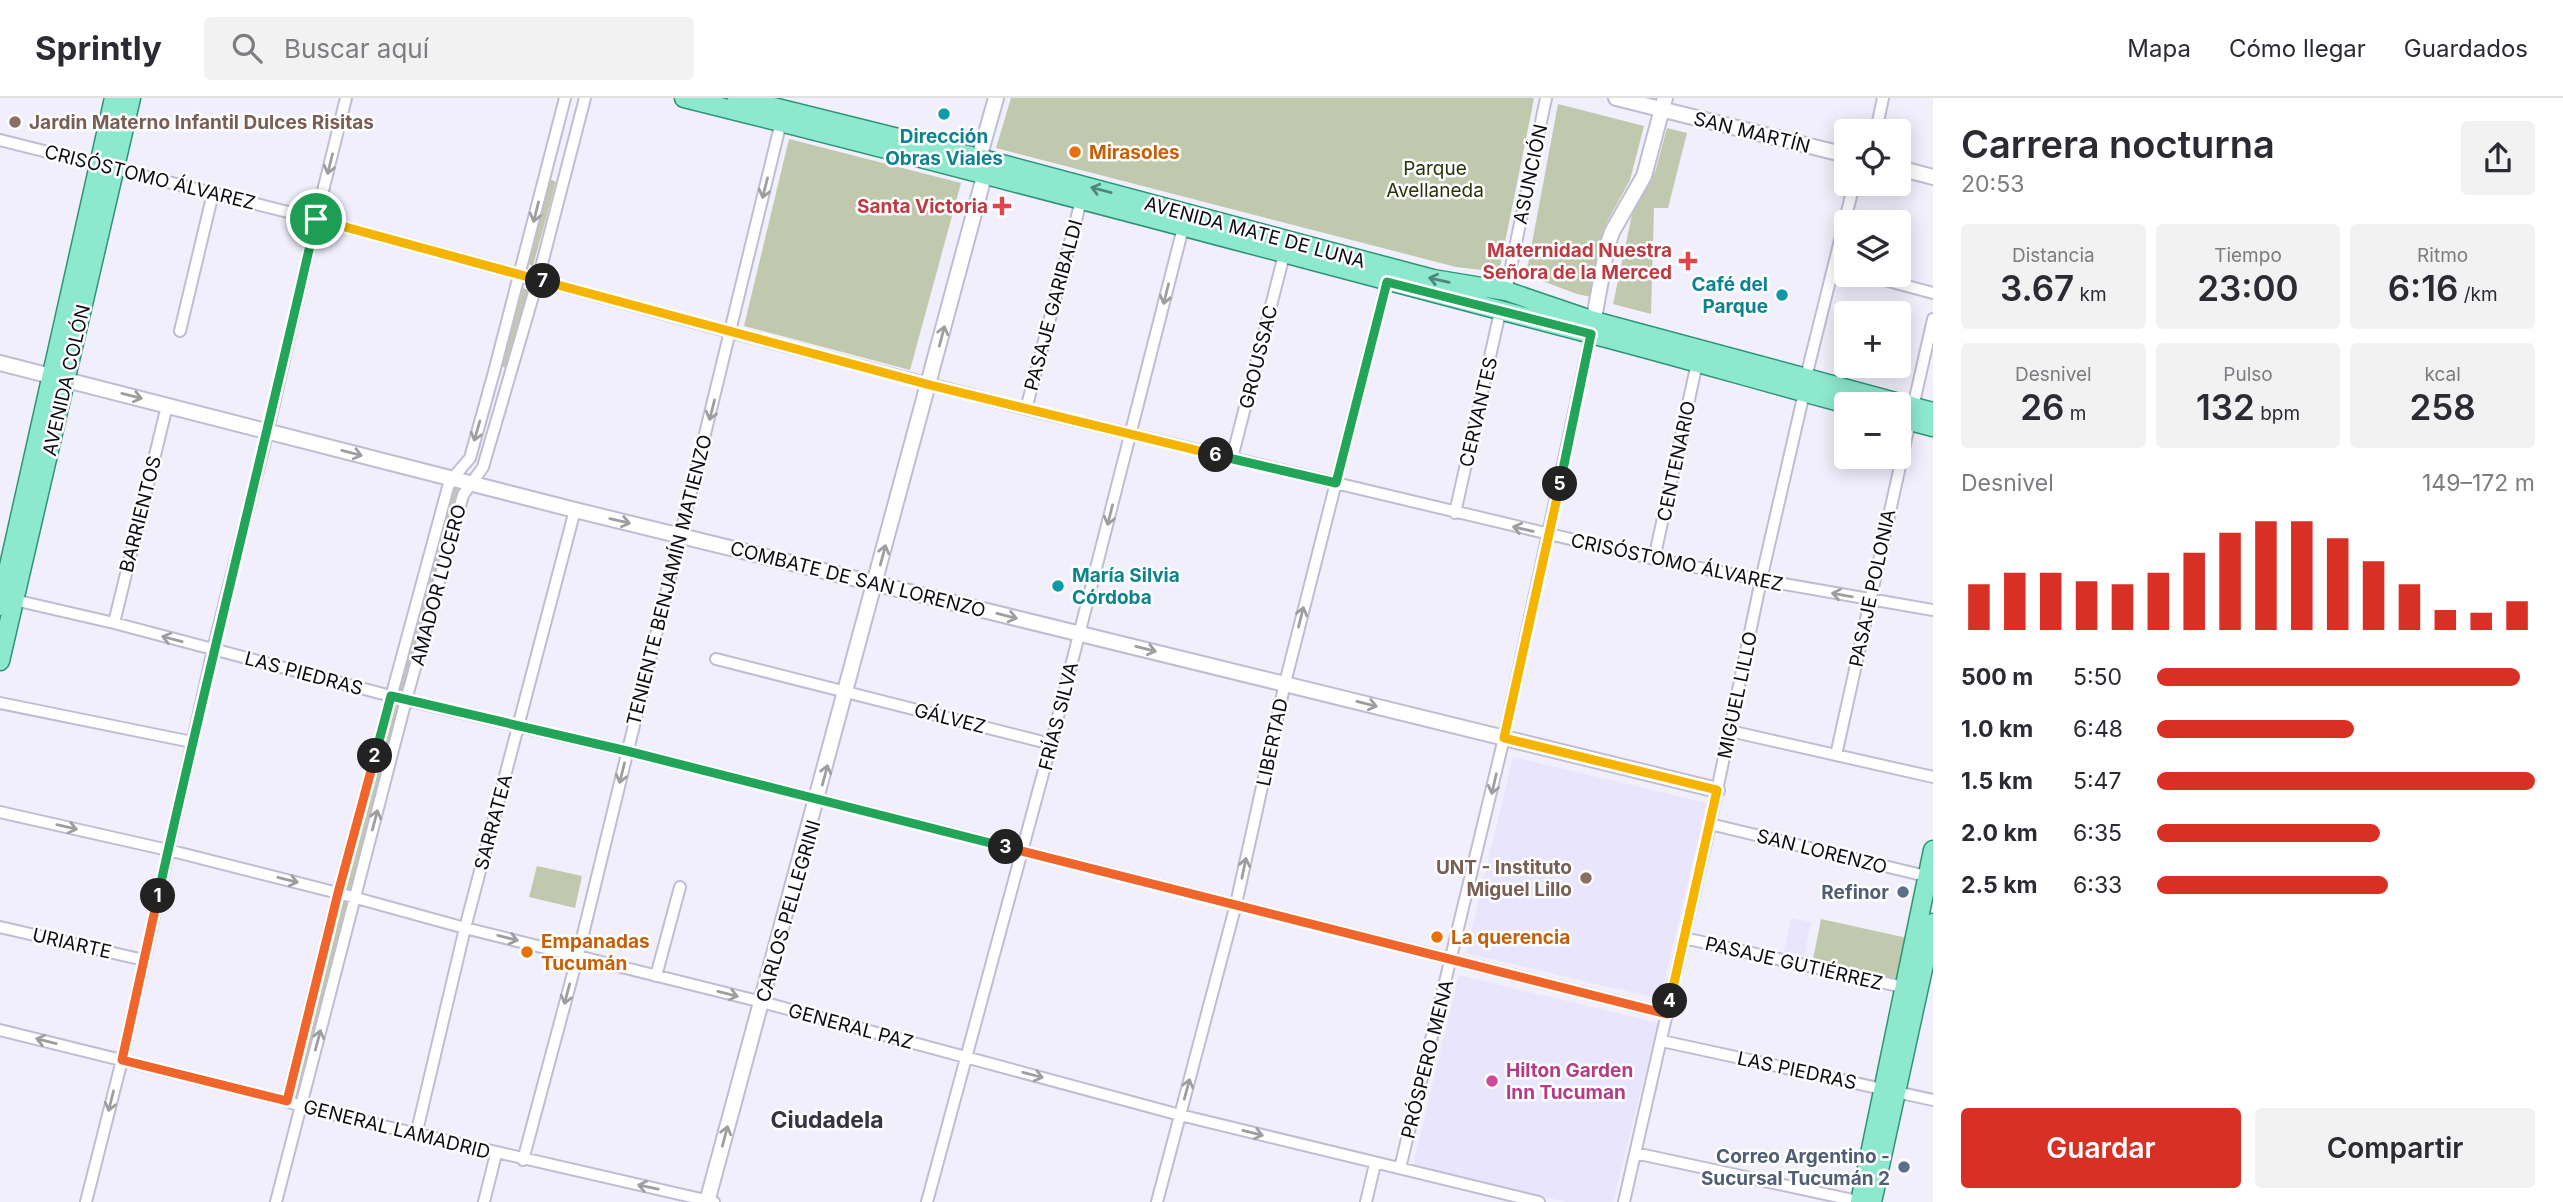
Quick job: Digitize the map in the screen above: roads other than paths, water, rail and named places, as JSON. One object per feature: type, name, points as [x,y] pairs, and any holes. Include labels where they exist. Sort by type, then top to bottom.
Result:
[{"type":"main road","name":"AVENIDA COLÓN","points":[[107,166],[114,98]]},
{"type":"main road","name":"AVENIDA COLÓN","points":[[0,662],[4,600],[107,166],[131,98]]},
{"type":"main road","name":"AVENIDA MATE DE LUNA","points":[[684,98],[781,110]]},
{"type":"main road","name":"AVENIDA MATE DE LUNA","points":[[737,98],[982,165],[1433,279],[1506,291],[1593,327],[1697,363],[1805,385],[1834,398]]},
{"type":"main road","name":"AVENIDA MATE DE LUNA","points":[[982,165],[1081,201],[1500,312],[1593,327],[1834,394]]},
{"type":"main road","name":"AVENIDA MATE DE LUNA","points":[[1911,415],[1933,412]]},
{"type":"main road","name":"AVENIDA MATE DE LUNA","points":[[1911,417],[1933,427]]},
{"type":"main road","points":[[1872,1202],[1903,987],[1930,877],[1933,850]]},
{"type":"main road","points":[[1861,1202],[1933,923]]},
{"type":"street","points":[[86,1202],[122,1060],[192,742],[346,98]]},
{"type":"street","name":"AMADOR LUCERO","points":[[287,1101],[338,893],[391,696],[452,479],[470,458],[565,98]]},
{"type":"street","name":"AMADOR LUCERO","points":[[276,1202],[406,701],[463,495],[483,467],[538,279],[585,98]]},
{"type":"street","name":"CARLOS PELLEGRINI","points":[[710,1201],[930,385],[996,98]]},
{"type":"street","name":"ASUNCIÓN","points":[[1506,291],[1546,98]]},
{"type":"street","name":"SAN MARTÍN","points":[[1616,98],[1663,104],[1834,152]]},
{"type":"street","points":[[1878,119],[1883,98]]},
{"type":"street","points":[[1593,327],[1607,247],[1612,232],[1644,176],[1663,104]]},
{"type":"street","name":"TENIENTE BENJAMÍN MATIENZO","points":[[523,1160],[578,955],[681,536],[781,110]]},
{"type":"street","name":"CRISÓSTOMO ÁLVAREZ","points":[[0,140],[316,219],[730,332],[1026,409],[1654,559],[1933,610]]},
{"type":"street","points":[[1911,171],[1933,177]]},
{"type":"street","points":[[546,172],[565,177]]},
{"type":"street","points":[[180,331],[213,193]]},
{"type":"street","name":"PASAJE GARIBALDI","points":[[1026,409],[1081,201]]},
{"type":"street","name":"FRÍAS SILVA","points":[[927,1202],[1023,851],[1183,228]]},
{"type":"street","name":"GROUSSAC","points":[[1232,458],[1284,255]]},
{"type":"street","name":"MIGUEL LILLO","points":[[1624,1202],[1710,824],[1761,580],[1834,266]]},
{"type":"street","name":"LIBERTAD","points":[[1157,1202],[1236,904],[1284,683],[1387,282]]},
{"type":"street","points":[[1911,287],[1933,293]]},
{"type":"street","name":"CERVANTES","points":[[1455,513],[1500,312]]},
{"type":"street","name":"PASAJE POLONIA","points":[[1911,400],[1933,318]]},
{"type":"street","name":"PRÓSPERO MENA","points":[[1400,1168],[1504,738],[1593,327]]},
{"type":"street","name":"COMBATE DE SAN LORENZO","points":[[0,363],[575,510],[1717,790]]},
{"type":"street","name":"CENTENARIO","points":[[1654,559],[1697,363]]},
{"type":"street","points":[[494,372],[510,376]]},
{"type":"street","name":"BARRIENTOS","points":[[114,623],[167,405]]},
{"type":"street","name":"PASAJE POLONIA","points":[[1836,755],[1896,469]]},
{"type":"street","name":"SARRATEA","points":[[416,1135],[465,928],[575,510]]},
{"type":"street","name":"LAS PIEDRAS","points":[[4,600],[114,623],[406,701],[627,751],[1667,1014]]},
{"type":"street","name":"GÁLVEZ","points":[[716,659],[1051,744]]},
{"type":"street","points":[[0,702],[192,742]]},
{"type":"street","points":[[1730,732],[1933,777]]},
{"type":"street","name":"GENERAL PAZ","points":[[0,812],[168,850],[338,893],[465,928],[762,1002],[1180,1115],[1539,1202]]},
{"type":"street","name":"SAN LORENZO","points":[[1710,824],[1930,877]]},
{"type":"street","points":[[656,976],[680,887]]},
{"type":"street","name":"URIARTE","points":[[0,927],[144,960]]},
{"type":"street","name":"PASAJE GUTIÉRREZ","points":[[1684,938],[1903,987]]},
{"type":"street","name":"GENERAL LAMADRID","points":[[0,1030],[416,1135],[710,1201]]},
{"type":"street","name":"LAS PIEDRAS","points":[[1662,1041],[1933,1100]]},
{"type":"street","points":[[1635,1153],[1861,1202]]},
{"type":"street","points":[[484,1202],[496,1154]]},
{"type":"street","points":[[1366,1202],[1376,1164]]},
{"type":"place","name":"Dirección Obras Viales","points":[[944,114]]},
{"type":"place","name":"Jardin Materno Infantil Dulces Risitas","points":[[15,122]]},
{"type":"place","name":"Mirasoles","points":[[1075,152]]},
{"type":"place","name":"Santa Victoria","points":[[1002,206]]},
{"type":"place","name":"Maternidad Nuestra Señora de la Merced","points":[[1688,261]]},
{"type":"place","name":"Café del Parque","points":[[1782,295]]},
{"type":"place","name":"María Silvia Córdoba","points":[[1058,586]]},
{"type":"place","name":"UNT - Instituto Miguel Lillo","points":[[1586,878]]},
{"type":"place","name":"Refinor","points":[[1903,892]]},
{"type":"place","name":"La querencia","points":[[1437,937]]},
{"type":"place","name":"Empanadas Tucumán","points":[[527,952]]},
{"type":"place","name":"Hilton Garden Inn Tucuman","points":[[1492,1081]]},
{"type":"place","name":"Correo Argentino - Sucursal Tucumán 2","points":[[1904,1167]]},
{"type":"district","name":"Ciudadela","points":[[827,1120]]},
{"type":"park label","name":"Parque Avellaneda","points":[[1435,179]]}]
